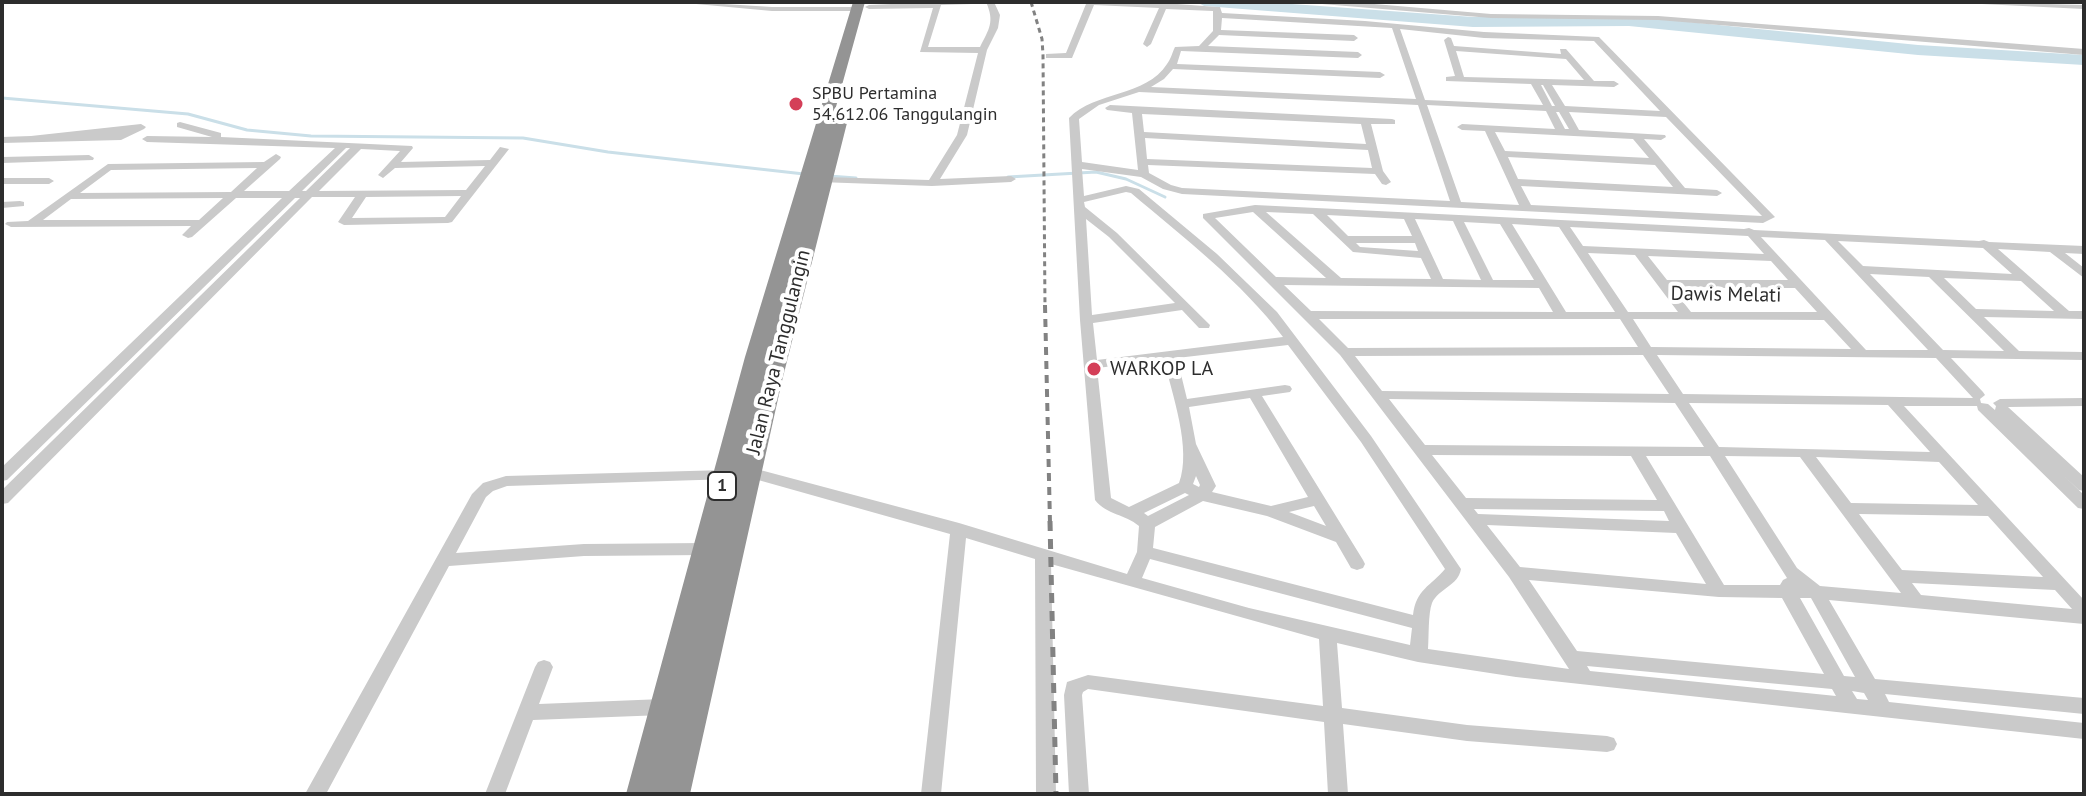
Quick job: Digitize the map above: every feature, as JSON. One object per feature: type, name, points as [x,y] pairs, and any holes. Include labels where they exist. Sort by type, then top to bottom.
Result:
[{"type":"highway","name":"1","points":[[818,175],[864,6]]},
{"type":"highway","name":"Jalan Raya Tanggulangin","points":[[674,794],[737,474],[818,175]]},
{"type":"highway","name":"Jalan Raya Tanggulangin","points":[[642,794],[705,549],[737,474]]},
{"type":"street","points":[[696,2],[772,9],[972,2]]},
{"type":"street","points":[[933,181],[962,135],[983,50],[994,28],[996,15],[990,2]]},
{"type":"street","points":[[1049,56],[1069,56],[1089,2],[1217,9],[1217,32],[1201,48]]},
{"type":"street","points":[[1322,2],[1491,16],[1658,18],[2084,52]]},
{"type":"street","points":[[1557,2],[1563,17]]},
{"type":"street","points":[[1982,2],[2084,7]]},
{"type":"street","points":[[937,5],[923,51],[983,50]]},
{"type":"street","points":[[1147,44],[1164,5]]},
{"type":"street","points":[[1218,15],[1446,32],[1590,38],[1600,42],[1768,219],[1527,209],[1408,216],[1255,208],[1211,214],[1207,219],[1275,281],[1345,352],[1515,573],[1584,676]]},
{"type":"street","points":[[1395,26],[1423,101],[1457,212],[1489,284]]},
{"type":"street","points":[[1217,32],[1353,34],[1362,74]]},
{"type":"street","points":[[1446,32],[1460,77]]},
{"type":"street","points":[[1551,38],[1586,79]]},
{"type":"street","points":[[1450,48],[1569,57]]},
{"type":"street","points":[[1170,357],[1188,441],[1189,480],[1185,486],[1134,511],[1111,508],[1103,500],[1090,365],[1074,118],[1087,108],[1147,85],[1171,66],[1178,49],[1358,55]]},
{"type":"street","points":[[1171,66],[1380,75]]},
{"type":"street","points":[[1288,71],[1294,119]]},
{"type":"street","points":[[1517,81],[1513,71],[1614,84]]},
{"type":"street","points":[[1449,79],[1546,82],[1586,79]]},
{"type":"street","points":[[1534,81],[1576,133]]},
{"type":"street","points":[[1546,82],[1562,132]]},
{"type":"street","points":[[1147,85],[1291,95]]},
{"type":"street","points":[[1135,89],[1666,112]]},
{"type":"street","points":[[1110,108],[1392,122]]},
{"type":"street","points":[[1137,111],[1144,168],[1167,187],[1182,191],[1457,212],[1504,221],[2084,250]]},
{"type":"street","points":[[1366,123],[1378,171],[1386,182]]},
{"type":"street","points":[[180,125],[237,140]]},
{"type":"street","points":[[2,140],[121,137],[141,127],[32,139]]},
{"type":"street","points":[[1462,127],[1661,137]]},
{"type":"street","points":[[1489,129],[1527,209]]},
{"type":"street","points":[[1139,135],[1372,147]]},
{"type":"street","points":[[1636,136],[1682,191]]},
{"type":"street","points":[[147,139],[408,148],[383,175]]},
{"type":"street","points":[[2,499],[182,320],[343,145]]},
{"type":"street","points":[[2,476],[163,320],[358,146]]},
{"type":"street","points":[[362,194],[344,222],[448,220],[504,149]]},
{"type":"street","points":[[1501,154],[1658,162]]},
{"type":"street","points":[[2,160],[89,158]]},
{"type":"street","points":[[31,224],[112,166],[271,161],[188,235]]},
{"type":"street","points":[[394,165],[491,163]]},
{"type":"street","points":[[1078,172],[1144,168],[1378,171]]},
{"type":"street","points":[[818,175],[933,181],[1011,179]]},
{"type":"street","points":[[2,181],[49,181]]},
{"type":"street","points":[[1513,182],[1717,193]]},
{"type":"street","points":[[1080,205],[1126,189],[1135,191],[1213,257],[1273,315],[1293,340],[1366,439],[1453,569],[1452,575],[1433,589],[1423,603],[1418,655]]},
{"type":"street","points":[[303,192],[362,194],[472,190]]},
{"type":"street","points":[[72,193],[472,190]]},
{"type":"street","points":[[2,205],[20,204]]},
{"type":"street","points":[[1080,205],[1204,325]]},
{"type":"street","points":[[1255,208],[1338,282]]},
{"type":"street","points":[[1316,211],[1360,251],[1426,255]]},
{"type":"street","points":[[1408,216],[1438,282]]},
{"type":"street","points":[[1504,221],[1562,316]]},
{"type":"street","points":[[1561,222],[1791,572],[1816,592],[1882,707]]},
{"type":"street","points":[[11,224],[202,223]]},
{"type":"street","points":[[1749,231],[1863,354]]},
{"type":"street","points":[[1829,238],[1942,354],[1979,401],[2084,504]]},
{"type":"street","points":[[1347,239],[1419,240]]},
{"type":"street","points":[[1984,243],[2066,315]]},
{"type":"street","points":[[2051,247],[2084,274]]},
{"type":"street","points":[[1579,249],[1773,258]]},
{"type":"street","points":[[1638,251],[1686,314]]},
{"type":"street","points":[[1861,270],[2024,278]]},
{"type":"street","points":[[1932,273],[2015,355]]},
{"type":"street","points":[[1154,276],[1160,309]]},
{"type":"street","points":[[1275,281],[1542,284]]},
{"type":"street","points":[[1663,284],[1799,284]]},
{"type":"street","points":[[1086,320],[1183,306]]},
{"type":"street","points":[[1973,313],[2084,315]]},
{"type":"street","name":"Dawis Melati","points":[[1309,315],[1828,316]]},
{"type":"street","points":[[163,320],[182,320]]},
{"type":"street","points":[[1090,365],[1293,340]]},
{"type":"street","points":[[1345,352],[1647,351],[2084,356]]},
{"type":"street","points":[[1180,404],[1285,389]]},
{"type":"street","points":[[1254,394],[1357,564]]},
{"type":"street","points":[[1377,395],[1979,401],[2000,406],[2082,404]]},
{"type":"street","points":[[1893,402],[2084,614]]},
{"type":"street","points":[[2000,406],[2084,486]]},
{"type":"street","points":[[1147,524],[1201,495],[1208,486],[1208,480],[1188,441]]},
{"type":"street","points":[[1423,450],[1804,452],[1943,457]]},
{"type":"street","points":[[1635,450],[1719,591]]},
{"type":"street","points":[[1804,452],[1916,601]]},
{"type":"street","points":[[315,794],[480,494],[506,481],[737,474],[959,529],[1132,581],[1418,655],[1517,669],[2084,731]]},
{"type":"street","points":[[1185,486],[1201,495],[1271,511],[1341,538]]},
{"type":"street","points":[[1271,511],[1317,500]]},
{"type":"street","points":[[1461,503],[1667,506]]},
{"type":"street","points":[[1845,508],[1992,511]]},
{"type":"street","points":[[1132,581],[1145,552],[1147,524],[1134,511]]},
{"type":"street","points":[[1472,519],[1679,527]]},
{"type":"street","points":[[931,794],[959,529]]},
{"type":"street","points":[[444,560],[584,550],[705,549]]},
{"type":"street","points":[[1145,552],[1422,624]]},
{"type":"street","points":[[1043,556],[1046,794]]},
{"type":"street","points":[[1791,572],[1787,591],[1851,706]]},
{"type":"street","points":[[1515,573],[1719,591],[1816,592],[2084,614]]},
{"type":"street","points":[[1896,576],[2059,584]]},
{"type":"street","points":[[1328,634],[1338,794]]},
{"type":"street","points":[[1570,657],[2084,706]]},
{"type":"street","points":[[495,794],[544,667]]},
{"type":"street","points":[[1079,794],[1073,695],[1074,687],[1079,683],[1095,682],[1467,733],[1607,744]]},
{"type":"street","points":[[528,712],[663,707]]},
{"type":"waterway","points":[[1204,2],[1473,22],[1629,21],[1918,50],[2084,60]]},
{"type":"waterway","points":[[2,98],[188,114],[247,130],[311,136],[523,138],[608,152],[804,174]]},
{"type":"waterway","points":[[1008,177],[1096,172],[1126,179],[1165,197]]},
{"type":"waterway","points":[[829,176],[856,178]]},
{"type":"railway","points":[[1031,2],[1042,39],[1043,55],[1045,307]]},
{"type":"railway","points":[[1045,305],[1050,523]]},
{"type":"railway","points":[[1050,521],[1056,794]]},
{"type":"place","name":"SPBU Pertamina 54.612.06 Tanggulangin","points":[[796,104]]},
{"type":"place","name":"WARKOP LA","points":[[1094,369]]}]
